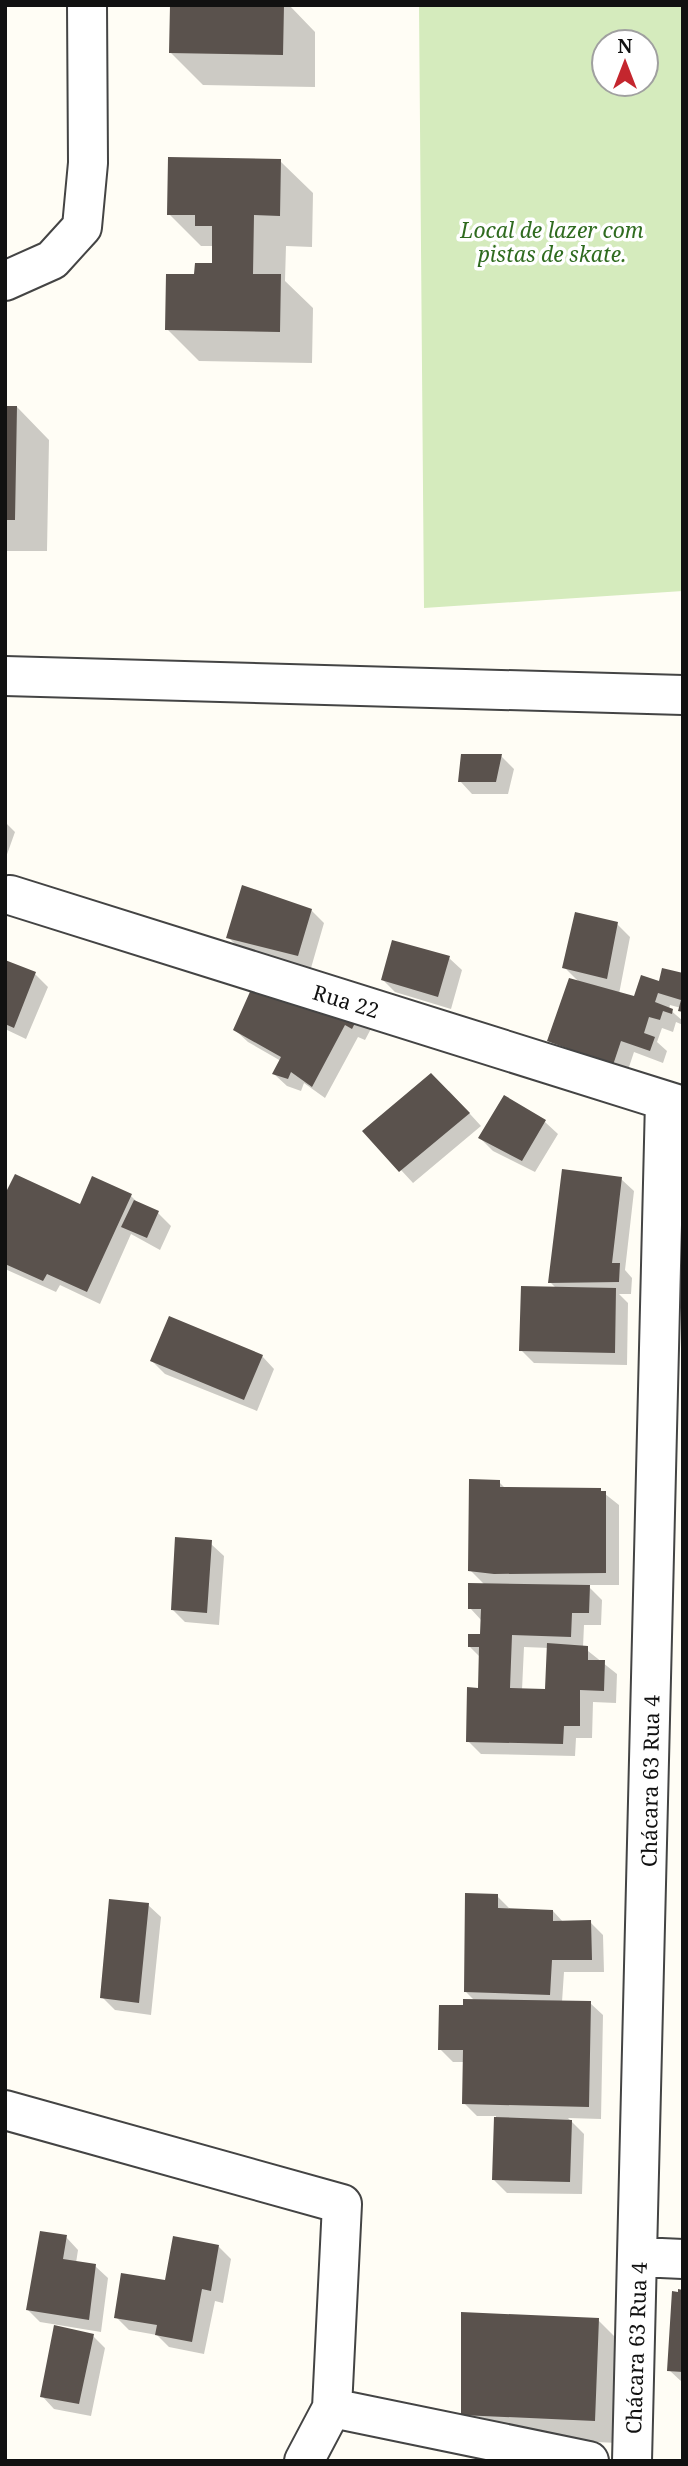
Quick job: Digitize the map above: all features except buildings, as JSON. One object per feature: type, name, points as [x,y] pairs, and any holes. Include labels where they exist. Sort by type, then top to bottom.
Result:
[{"type":"street","points":[[5,281],[52,260],[82,227],[88,163],[87,5]]},
{"type":"street","points":[[5,676],[683,695]]},
{"type":"street","name":"Rua 22","points":[[10,895],[674,1104]]},
{"type":"street","name":"Chácara 63 Rua 4","points":[[632,2461],[674,1104]]},
{"type":"street","points":[[5,2110],[342,2204],[332,2408],[304,2461]]},
{"type":"street","points":[[639,2257],[683,2259]]},
{"type":"street","points":[[332,2408],[589,2461]]},
{"type":"green space","name":"Local de lazer com pistas de skate.","points":[[419,5],[683,5],[683,591],[424,608]]}]
